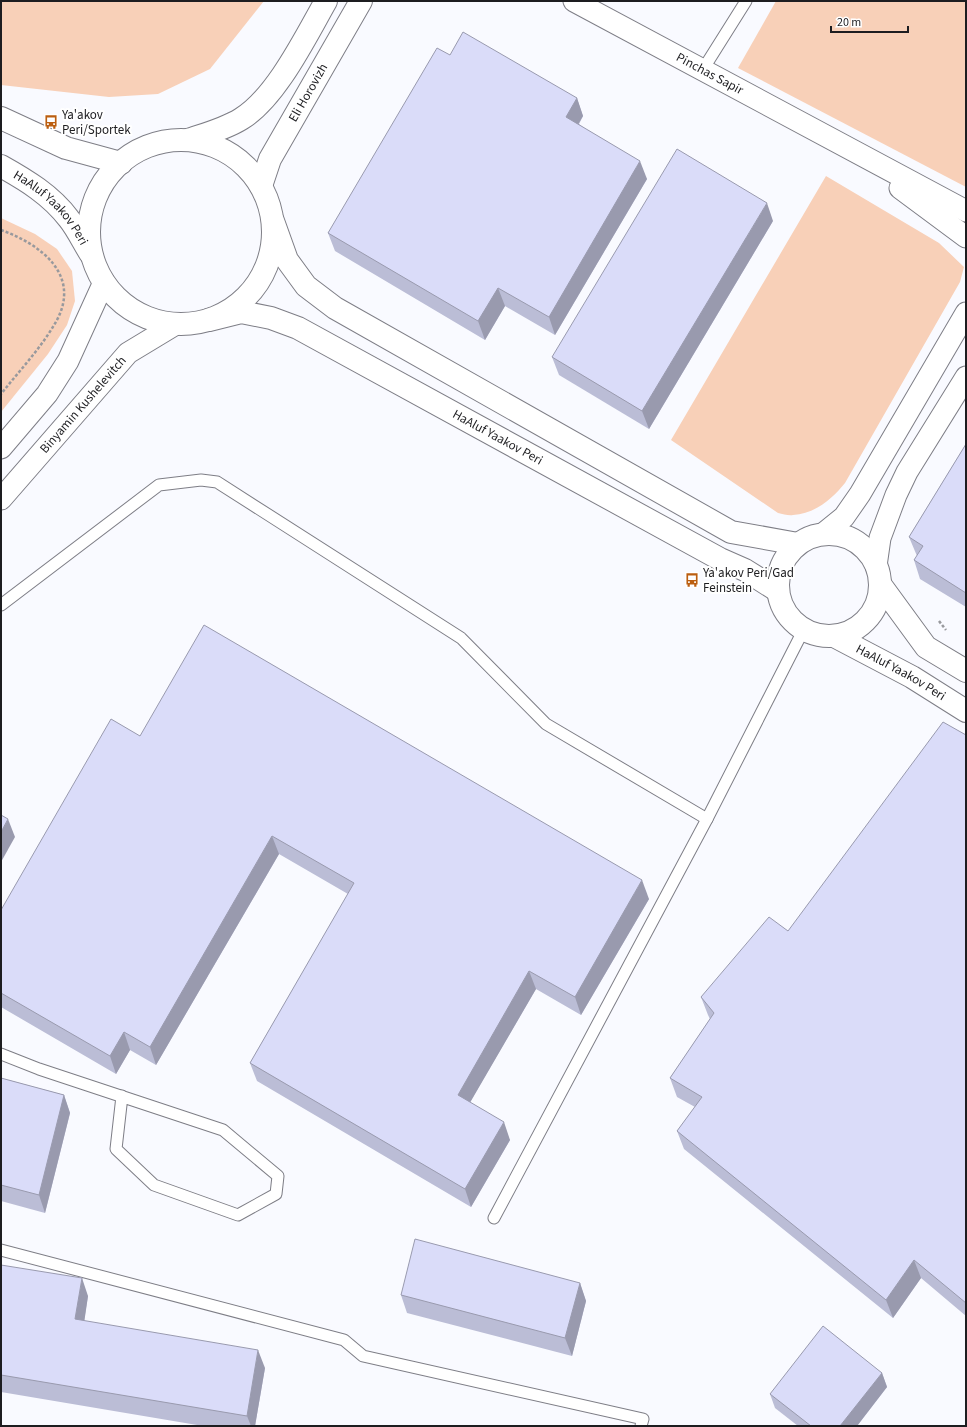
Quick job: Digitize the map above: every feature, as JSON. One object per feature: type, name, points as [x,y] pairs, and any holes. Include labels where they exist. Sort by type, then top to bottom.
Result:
[{"type":"street","points":[[188,140],[242,118],[258,104],[275,85],[290,64],[326,1]]},
{"type":"street","name":"Eli Horovizh","points":[[261,186],[270,159],[361,1]]},
{"type":"street","name":"Pinchas Sapir","points":[[578,2],[702,71],[966,211]]},
{"type":"street","points":[[1,118],[66,148],[121,163]]},
{"type":"street","points":[[273,221],[273,242],[268,263],[259,282],[240,303],[229,312],[209,320],[192,324],[176,324],[154,320],[135,312],[118,299],[104,282],[93,258],[89,237],[90,217],[96,196],[106,178],[135,152],[152,145],[169,141],[188,140],[210,145],[230,154],[248,169],[261,186],[269,203],[273,221],[287,260],[306,286],[335,308],[731,532],[798,544]]},
{"type":"street","name":"Pinchas Sapir","points":[[845,147],[966,237]]},
{"type":"street","name":"HaAluf Yaakov Peri","points":[[1,166],[27,180],[47,195],[69,218],[93,258]]},
{"type":"street","points":[[1,448],[48,394],[68,361],[104,282]]},
{"type":"street","name":"HaAluf Yaakov Peri","points":[[209,320],[241,312],[272,318],[298,328],[720,560],[745,570],[778,591]]},
{"type":"street","points":[[823,534],[844,517],[860,494],[966,314]]},
{"type":"street","name":"Binyamin Kushelevitch","points":[[1,499],[128,353],[176,324]]},
{"type":"street","points":[[966,377],[907,472],[896,495],[880,538],[878,575],[878,598],[872,612],[861,624],[849,631],[834,636],[818,635],[804,629],[791,619],[782,606],[778,591],[779,576],[782,564],[789,553],[798,544],[810,537],[823,534],[838,535],[854,541],[867,552],[878,575],[926,647],[966,671]]},
{"type":"street","name":"HaAluf Yaakov Peri","points":[[834,636],[912,678],[966,711]]},
{"type":"lane","points":[[702,71],[746,1]]},
{"type":"lane","points":[[1,605],[159,485],[201,480],[218,482],[461,638],[546,724],[707,819]]},
{"type":"lane","points":[[494,1218],[707,819],[804,629]]},
{"type":"lane","points":[[1,1054],[223,1130],[278,1176],[276,1194],[238,1215],[154,1186],[116,1149],[122,1096]]},
{"type":"lane","points":[[1,1250],[344,1340],[363,1356],[643,1419],[641,1426]]},
{"type":"path","points":[[1,230],[29,244],[49,257],[61,275],[64,300],[57,319],[39,347],[1,394]]},
{"type":"shaded area","points":[[1,1],[264,1],[210,69],[158,94],[109,97],[1,85]]},
{"type":"shaded area","points":[[776,1],[966,1],[966,187],[738,68]]},
{"type":"shaded area","points":[[826,176],[939,243],[964,267],[960,282],[845,483],[823,504],[809,512],[788,515],[778,513],[671,440]]},
{"type":"shaded area","points":[[1,218],[35,234],[57,249],[72,271],[75,301],[67,325],[48,354],[1,412]]},
{"type":"building","points":[[463,32],[577,98],[566,117],[640,161],[549,317],[498,288],[478,321],[328,233],[437,48],[450,55]]},
{"type":"building","points":[[677,149],[767,203],[642,411],[552,357]]},
{"type":"building","points":[[966,444],[966,593],[914,560],[923,546],[909,537]]},
{"type":"building","points":[[204,625],[642,880],[575,997],[529,971],[458,1095],[504,1122],[465,1189],[250,1063],[354,883],[272,836],[150,1047],[124,1032],[110,1056],[1,993],[1,910],[111,719],[140,736]]},
{"type":"building","points":[[943,722],[966,735],[966,1303],[914,1260],[886,1300],[677,1131],[702,1097],[670,1078],[714,1013],[701,997],[769,917],[788,931]]},
{"type":"building","points":[[1,815],[8,819],[1,832]]},
{"type":"building","points":[[1,1078],[64,1095],[39,1195],[1,1185]]},
{"type":"building","points":[[415,1239],[580,1283],[565,1338],[401,1295]]},
{"type":"building","points":[[1,1265],[82,1278],[75,1319],[258,1350],[247,1416],[1,1375]]},
{"type":"building","points":[[823,1326],[882,1373],[840,1426],[811,1426],[770,1394]]},
{"type":"place","name":"Ya'akov Peri/Sportek","points":[[51,122]]},
{"type":"place","name":"Ya'akov Peri/Gad Feinstein","points":[[692,580]]}]
